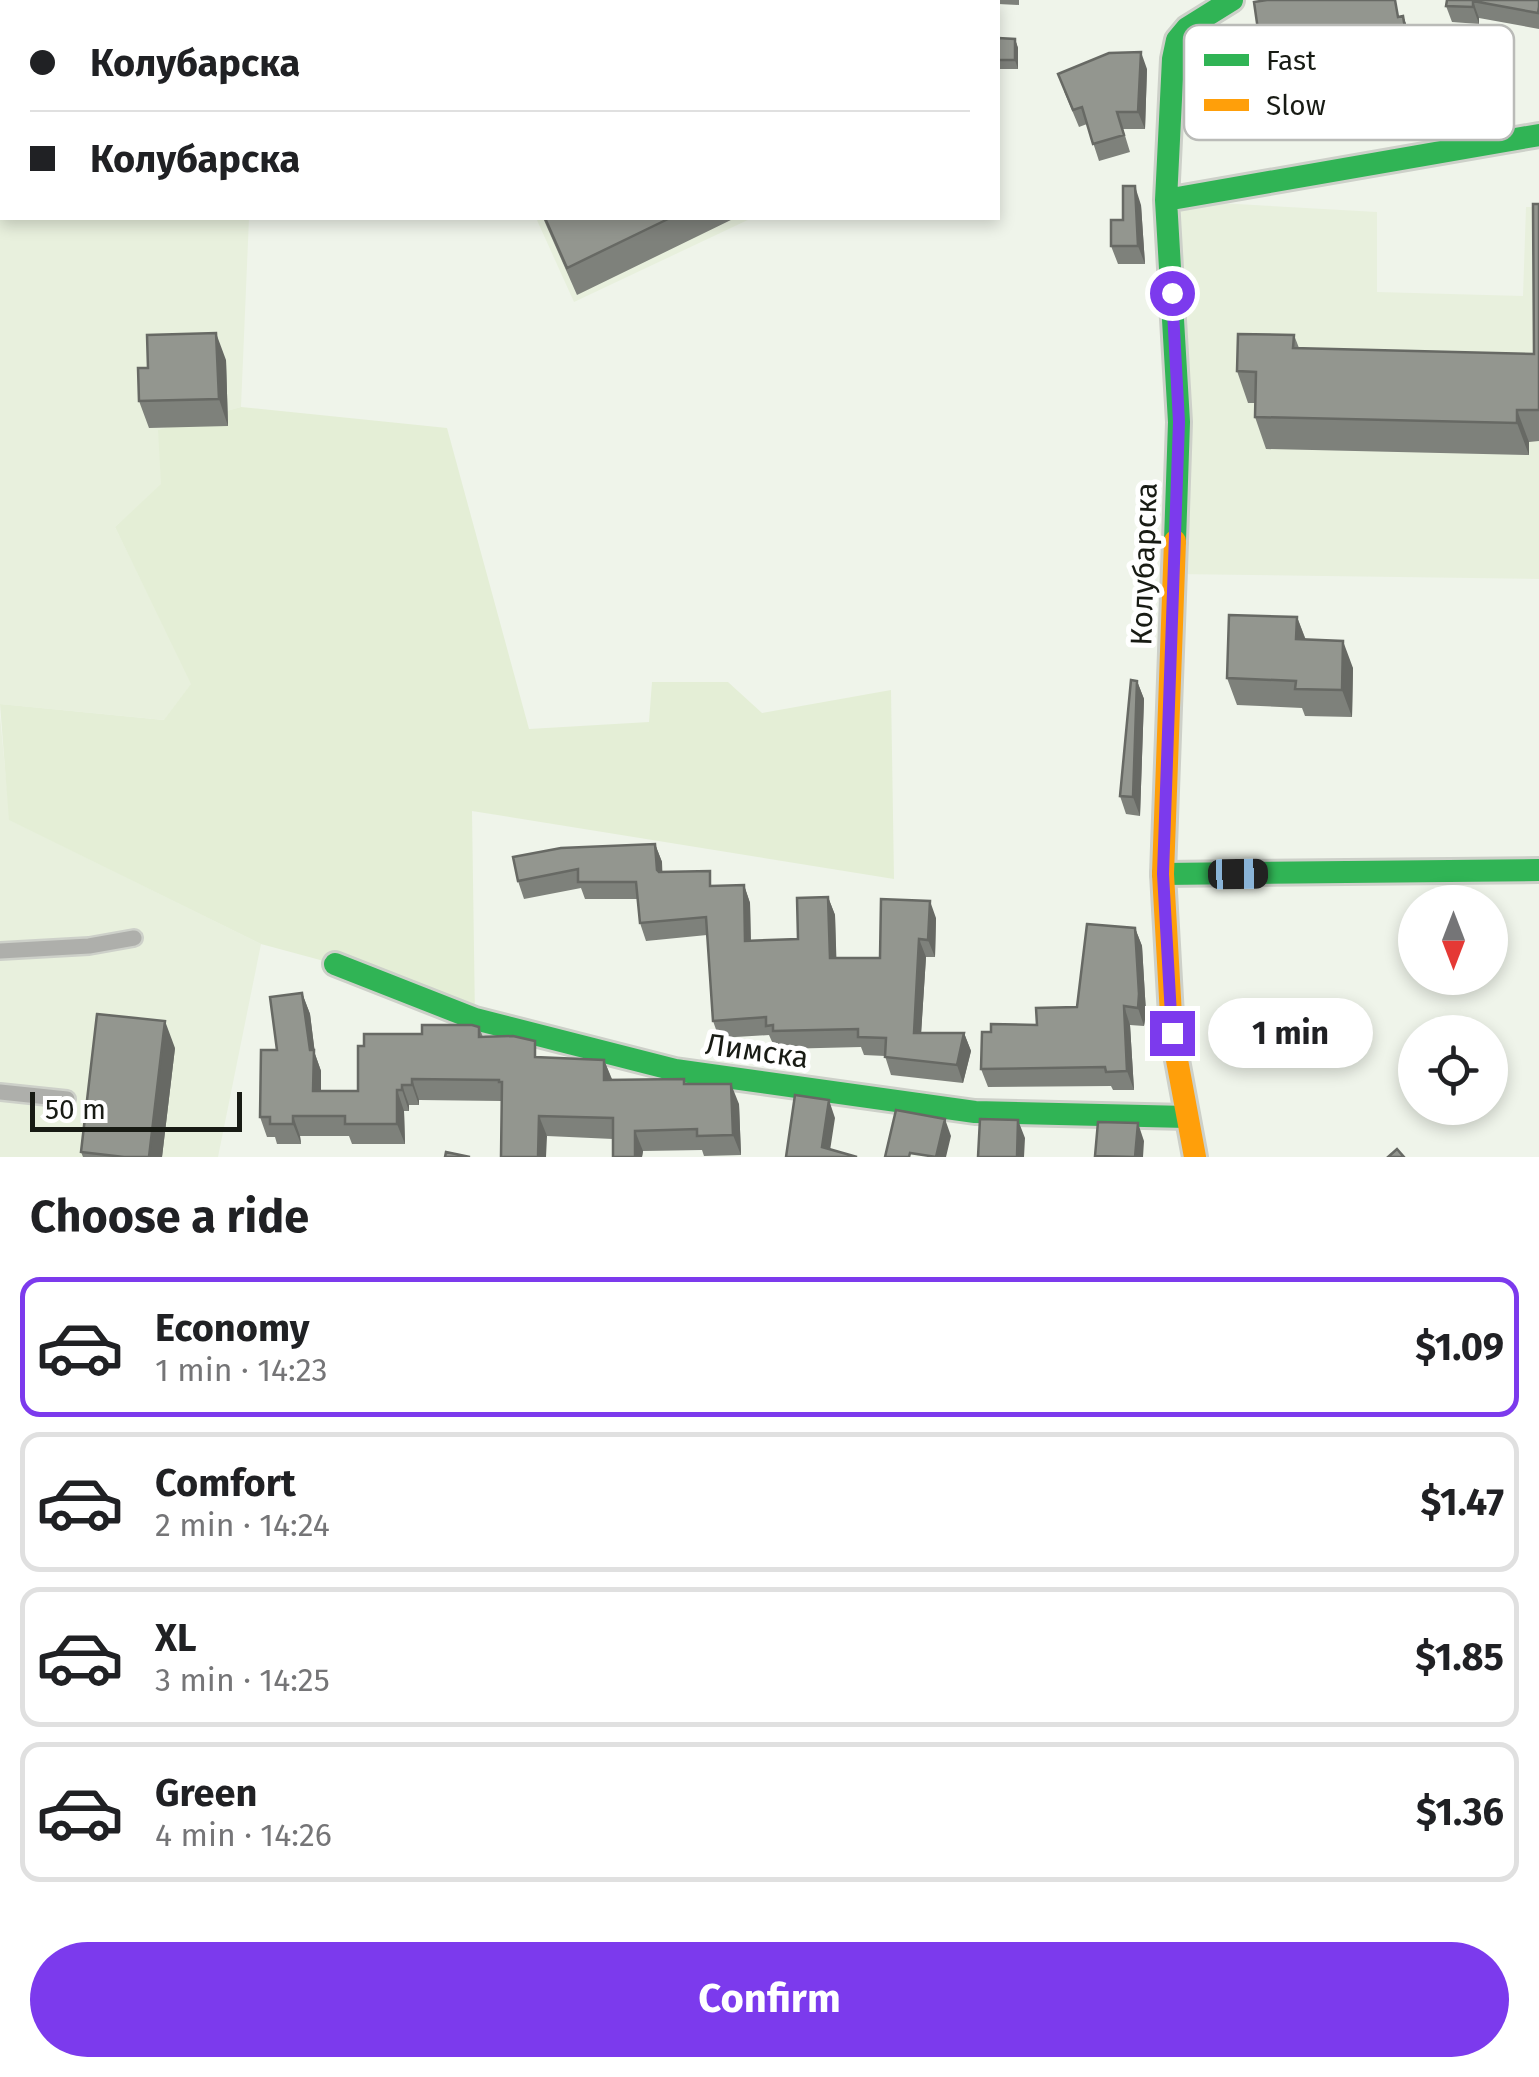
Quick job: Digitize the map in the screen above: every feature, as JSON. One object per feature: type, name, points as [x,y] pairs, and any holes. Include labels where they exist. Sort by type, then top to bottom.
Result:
[{"type":"street","name":"Колубарска","points":[[1191,25],[1232,0]]},
{"type":"street","name":"Колубарска","points":[[1184,31],[1177,40],[1173,59],[1166,200],[1179,422],[1163,874],[1172,1033],[1195,1157]]},
{"type":"street","points":[[1514,139],[1539,135]]},
{"type":"street","points":[[1166,200],[1510,140]]},
{"type":"street","points":[[1163,874],[1539,870]]},
{"type":"street","name":"Лимска","points":[[335,964],[475,1019],[675,1070],[975,1112],[1186,1117]]},
{"type":"lane","points":[[0,950],[89,946],[134,938]]},
{"type":"lane","points":[[0,1092],[67,1099]]},
{"type":"shaded area","points":[[1166,200],[1377,212],[1377,292],[1523,296],[1526,207],[1539,207],[1539,579],[1173,574]]},
{"type":"shaded area","points":[[0,220],[249,220],[241,407],[159,430],[162,484],[115,527],[192,684],[165,720],[0,704]]},
{"type":"shaded area","points":[[537,220],[748,220],[574,302]]},
{"type":"shaded area","points":[[241,407],[447,428],[529,729],[649,722],[652,682],[728,682],[762,713],[891,690],[894,879],[472,811],[475,1019],[335,964],[261,944],[9,820],[0,704],[164,720],[191,684],[115,527],[161,484],[158,430]]},
{"type":"shaded area","points":[[0,716],[10,820],[261,944],[218,1157],[0,1157]]},
{"type":"building","points":[[1395,0],[1398,17],[1403,16],[1404,25],[1257,25],[1254,2]]},
{"type":"building","points":[[1447,0],[1539,0],[1539,7],[1538,13],[1473,1],[1473,7],[1446,6]]},
{"type":"building","points":[[1000,38],[1015,39],[1015,60],[1000,60]]},
{"type":"building","points":[[1141,52],[1138,112],[1117,112],[1124,135],[1093,144],[1082,107],[1073,110],[1058,74],[1109,53]]},
{"type":"building","points":[[1123,186],[1135,186],[1138,246],[1111,246],[1111,220],[1123,220]]},
{"type":"building","points":[[1533,204],[1539,204],[1539,410],[1517,410],[1517,423],[1255,417],[1256,372],[1237,371],[1238,334],[1294,335],[1293,348],[1534,354]]},
{"type":"building","points":[[546,220],[666,220],[567,268]]},
{"type":"building","points":[[216,333],[219,399],[139,401],[138,368],[148,368],[147,335]]},
{"type":"building","points":[[1229,615],[1297,617],[1296,639],[1343,641],[1342,690],[1295,689],[1296,681],[1227,678]]},
{"type":"building","points":[[1131,680],[1137,681],[1133,797],[1120,796]]},
{"type":"building","points":[[655,844],[659,872],[710,871],[710,886],[744,885],[745,941],[798,939],[797,898],[828,897],[830,958],[880,958],[881,899],[930,901],[928,940],[919,939],[914,1033],[964,1033],[957,1065],[885,1057],[886,1038],[858,1037],[858,1029],[773,1031],[773,1025],[766,1026],[766,1017],[713,1021],[706,917],[640,923],[636,882],[578,882],[578,869],[518,881],[513,857],[561,848]]},
{"type":"building","points":[[1087,924],[1135,928],[1139,994],[1138,1008],[1124,1006],[1127,1071],[1106,1072],[1105,1067],[981,1069],[982,1032],[991,1032],[991,1024],[1037,1025],[1036,1008],[1077,1007]]},
{"type":"building","points":[[302,993],[310,1050],[314,1050],[313,1091],[358,1091],[358,1046],[364,1046],[364,1034],[422,1034],[422,1025],[472,1025],[479,1027],[479,1037],[513,1036],[535,1041],[535,1057],[604,1060],[604,1080],[684,1079],[684,1084],[731,1084],[733,1135],[697,1136],[697,1129],[635,1131],[635,1157],[613,1157],[613,1118],[539,1116],[538,1157],[501,1157],[499,1080],[412,1079],[412,1085],[402,1085],[402,1090],[397,1090],[397,1124],[345,1124],[345,1116],[293,1116],[293,1124],[270,1124],[270,1117],[260,1117],[261,1050],[277,1050],[270,997]]},
{"type":"building","points":[[97,1014],[165,1021],[149,1157],[81,1152]]},
{"type":"building","points":[[795,1095],[829,1100],[822,1147],[857,1157],[786,1157]]},
{"type":"building","points":[[896,1110],[945,1119],[936,1157],[910,1153],[909,1157],[885,1157]]},
{"type":"building","points":[[980,1119],[1018,1120],[1017,1157],[978,1157]]},
{"type":"building","points":[[1098,1122],[1138,1123],[1135,1157],[1095,1156]]},
{"type":"building","points":[[1397,1149],[1404,1157],[1388,1157]]},
{"type":"traffic: fast","points":[[1192,25],[1232,0]]},
{"type":"traffic: fast","points":[[1175,541],[1179,422],[1166,200],[1173,59],[1177,40],[1184,32]]},
{"type":"traffic: fast","points":[[1514,139],[1539,135]]},
{"type":"traffic: fast","points":[[1166,200],[1510,140]]},
{"type":"traffic: fast","points":[[1163,874],[1539,870]]},
{"type":"traffic: fast","points":[[335,964],[475,1019],[675,1070],[975,1112],[1187,1117]]},
{"type":"traffic: slow","points":[[1175,541],[1163,874],[1172,1033],[1195,1157]]},
{"type":"route","points":[[1172,293],[1179,422],[1163,874],[1172,1033]]}]
